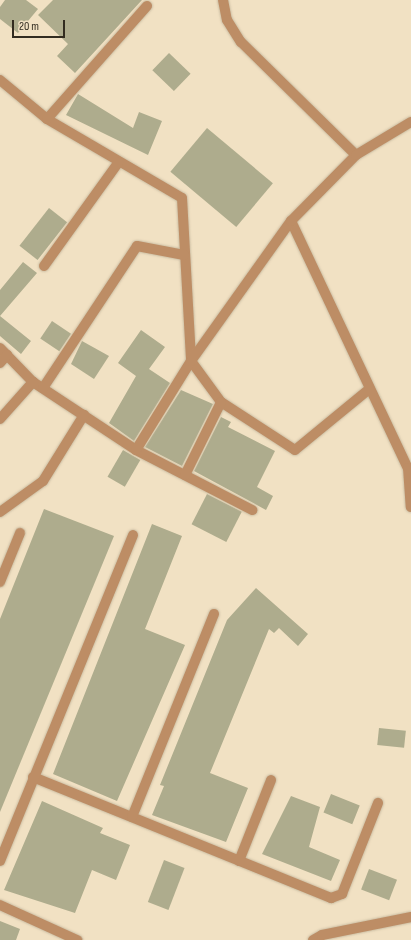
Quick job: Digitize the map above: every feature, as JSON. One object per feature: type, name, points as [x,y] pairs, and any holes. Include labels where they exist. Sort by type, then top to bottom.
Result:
[{"type":"street","points":[[223,0],[227,20],[241,42],[356,155]]},
{"type":"street","points":[[47,119],[147,6]]},
{"type":"street","points":[[0,80],[47,119],[118,163],[182,198],[191,361],[221,402],[295,450],[368,390]]},
{"type":"street","points":[[136,450],[191,361],[290,221],[356,155],[411,122]]},
{"type":"street","points":[[44,266],[118,163]]},
{"type":"street","points":[[290,221],[343,326],[368,390],[408,468],[411,507]]},
{"type":"street","points":[[43,388],[137,246],[184,255]]},
{"type":"street","points":[[2,355],[33,382],[136,450],[252,510]]},
{"type":"street","points":[[0,419],[33,382]]},
{"type":"street","points":[[184,475],[221,402]]},
{"type":"street","points":[[0,512],[43,481],[84,415]]},
{"type":"street","points":[[0,582],[20,533]]},
{"type":"street","points":[[0,861],[133,535]]},
{"type":"street","points":[[132,817],[214,614]]},
{"type":"street","points":[[33,777],[331,898],[342,894],[378,803]]},
{"type":"street","points":[[239,861],[271,780]]},
{"type":"street","points":[[0,905],[77,940]]},
{"type":"street","points":[[314,940],[322,935],[411,917]]},
{"type":"building","points":[[5,0],[26,0],[38,9],[18,33],[0,19],[0,7]]},
{"type":"building","points":[[53,0],[142,0],[75,73],[57,56],[68,44],[38,15]]},
{"type":"building","points":[[169,53],[191,74],[174,91],[152,70]]},
{"type":"building","points":[[78,94],[133,128],[139,112],[162,121],[148,155],[66,115]]},
{"type":"building","points":[[207,128],[273,183],[236,227],[170,172]]},
{"type":"building","points":[[49,208],[67,222],[38,260],[19,246]]},
{"type":"building","points":[[23,262],[37,273],[0,316],[0,290]]},
{"type":"building","points":[[0,316],[31,341],[21,354],[0,336]]},
{"type":"building","points":[[52,321],[71,334],[59,351],[40,338]]},
{"type":"building","points":[[141,330],[165,347],[149,369],[170,383],[134,441],[109,423],[136,376],[118,363]]},
{"type":"building","points":[[82,341],[109,356],[94,379],[71,364]]},
{"type":"building","points":[[181,390],[213,404],[182,466],[145,447]]},
{"type":"building","points":[[221,417],[231,422],[228,427],[275,451],[257,487],[273,496],[266,510],[194,471]]},
{"type":"building","points":[[123,450],[140,460],[125,487],[108,477]]},
{"type":"building","points":[[207,494],[242,512],[226,542],[192,524]]},
{"type":"building","points":[[44,509],[114,536],[0,812],[0,619]]},
{"type":"building","points":[[152,524],[182,536],[145,629],[185,645],[117,801],[53,774]]},
{"type":"building","points":[[256,588],[308,634],[298,646],[279,628],[274,633],[269,629],[210,773],[248,788],[226,842],[152,815],[164,786],[160,785],[227,620]]},
{"type":"building","points":[[379,728],[406,731],[404,748],[377,745]]},
{"type":"building","points":[[331,794],[360,806],[352,824],[324,813]]},
{"type":"building","points":[[291,796],[320,807],[309,847],[340,860],[331,881],[262,854]]},
{"type":"building","points":[[42,801],[103,828],[100,833],[130,845],[116,880],[92,870],[75,913],[4,890]]},
{"type":"building","points":[[164,860],[185,868],[168,910],[148,902]]},
{"type":"building","points":[[369,869],[397,880],[389,900],[361,890]]},
{"type":"building","points":[[0,921],[20,929],[16,940],[0,940]]}]
